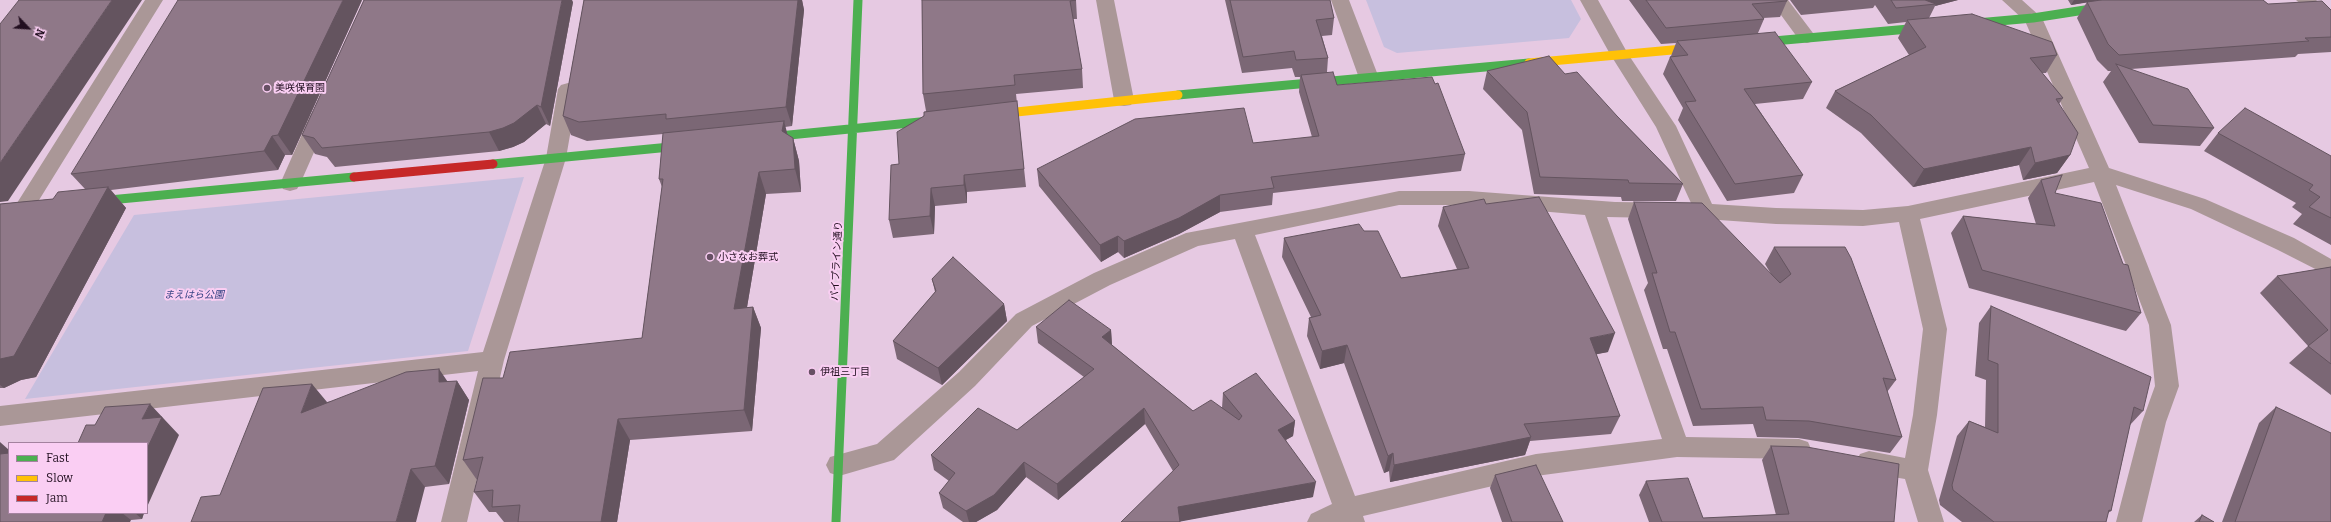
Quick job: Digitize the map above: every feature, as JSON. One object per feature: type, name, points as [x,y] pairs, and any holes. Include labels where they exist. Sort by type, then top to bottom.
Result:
[{"type":"street","points":[[26,208],[154,0]]},
{"type":"street","name":"パイプライン通り","points":[[836,522],[858,0]]},
{"type":"street","points":[[1105,0],[1124,100]]},
{"type":"street","points":[[1340,0],[1369,78]]},
{"type":"street","points":[[1589,0],[1619,54],[1666,126],[1705,211]]},
{"type":"street","points":[[1779,0],[1807,37]]},
{"type":"street","points":[[2011,0],[2033,18],[2101,173],[2160,325],[2167,386],[2154,422],[2129,522]]},
{"type":"street","points":[[1744,43],[2033,18],[2149,0]]},
{"type":"street","points":[[2305,0],[2331,22]]},
{"type":"street","points":[[975,116],[1124,100],[1713,46]]},
{"type":"street","points":[[454,522],[492,360],[556,158],[572,68]]},
{"type":"street","points":[[290,184],[328,99]]},
{"type":"street","points":[[746,140],[952,119]]},
{"type":"street","points":[[79,203],[699,144]]},
{"type":"street","points":[[839,464],[885,453],[967,379],[1024,320],[1102,280],[1194,239],[1243,231],[1399,198],[1469,198],[1593,208],[1863,218],[1908,214],[2101,173],[2198,204],[2286,244],[2331,269]]},
{"type":"street","points":[[1593,208],[1677,447]]},
{"type":"street","points":[[1908,214],[1935,329],[1925,415],[1915,470],[1931,522]]},
{"type":"street","points":[[1243,231],[1350,516]]},
{"type":"street","points":[[0,416],[492,360]]},
{"type":"street","points":[[1320,522],[1350,516],[1536,465],[1677,447],[1798,449],[1915,470]]},
{"type":"green space","points":[[1366,0],[1571,0],[1581,19],[1569,38],[1397,53],[1384,47]]},
{"type":"green space","name":"まえはら公園","points":[[524,177],[468,351],[25,399],[134,215]]},
{"type":"building","points":[[19,0],[112,0],[0,163],[0,24]]},
{"type":"building","points":[[178,0],[343,0],[278,135],[272,136],[264,151],[71,174]]},
{"type":"building","points":[[364,0],[562,0],[541,107],[537,105],[514,123],[489,132],[322,148],[314,138],[302,135]]},
{"type":"building","points":[[584,0],[798,0],[786,107],[666,119],[666,114],[579,122],[563,116]]},
{"type":"building","points":[[922,0],[1076,0],[1070,1],[1082,69],[1014,75],[1015,85],[923,94]]},
{"type":"building","points":[[1230,0],[1330,0],[1334,18],[1316,20],[1328,58],[1296,60],[1294,51],[1243,57]]},
{"type":"building","points":[[1646,0],[1787,1],[1752,4],[1764,19],[1666,28]]},
{"type":"building","points":[[1891,0],[1925,0],[1936,4],[1896,8]]},
{"type":"building","points":[[2101,0],[2263,0],[2268,4],[2322,1],[2331,10],[2331,37],[2305,38],[2309,41],[2119,55],[2108,44],[2087,2]]},
{"type":"building","points":[[1972,14],[2052,42],[2057,55],[2030,58],[2063,98],[2056,99],[2078,133],[2070,155],[2035,163],[2031,147],[1924,169],[1871,115],[1835,91],[1926,47],[1907,20]]},
{"type":"building","points":[[1775,32],[1812,82],[1744,89],[1803,175],[1735,184],[1685,102],[1696,101],[1670,57],[1688,55],[1677,41]]},
{"type":"building","points":[[1549,56],[1565,74],[1577,72],[1683,184],[1629,183],[1628,180],[1540,177],[1527,112],[1487,71]]},
{"type":"building","points":[[2116,64],[2188,89],[2214,128],[2153,125]]},
{"type":"building","points":[[1333,72],[1337,85],[1432,77],[1435,84],[1438,83],[1465,154],[1271,177],[1274,188],[1220,195],[1179,218],[1124,241],[1118,236],[1100,245],[1037,169],[1135,119],[1244,108],[1253,143],[1319,136],[1301,75]]},
{"type":"building","points":[[1017,101],[1024,169],[964,175],[964,185],[931,188],[930,216],[889,220],[891,165],[899,164],[897,132],[924,116],[924,112]]},
{"type":"building","points":[[2245,108],[2331,156],[2331,218],[2309,207],[2320,197],[2309,190],[2313,185],[2218,133]]},
{"type":"building","points":[[784,121],[782,131],[793,138],[795,169],[759,172],[734,309],[753,307],[744,410],[618,419],[601,522],[518,522],[520,505],[492,507],[493,490],[474,492],[483,457],[463,460],[483,378],[503,378],[510,352],[642,338],[663,179],[659,179],[663,133]]},
{"type":"building","points":[[2062,175],[2055,193],[2101,203],[2123,264],[2128,265],[2141,313],[1982,270],[1963,216],[2055,226],[2041,180]]},
{"type":"building","points":[[108,187],[14,356],[0,359],[0,204],[53,199],[58,192]]},
{"type":"building","points":[[1539,197],[1615,333],[1590,338],[1620,416],[1524,424],[1531,437],[1394,465],[1393,453],[1388,456],[1347,345],[1322,351],[1309,318],[1321,315],[1284,238],[1359,224],[1364,231],[1378,231],[1401,278],[1469,268],[1443,207],[1484,199],[1486,204]]},
{"type":"building","points":[[1634,202],[1702,203],[1780,283],[1791,274],[1774,247],[1845,247],[1851,258],[1896,380],[1883,378],[1902,437],[1809,421],[1766,420],[1763,407],[1701,409],[1675,332],[1670,332],[1652,273],[1657,273]]},
{"type":"building","points":[[953,257],[1004,304],[938,368],[893,341],[936,291],[932,279]]},
{"type":"building","points":[[2331,267],[2331,364],[2308,346],[2328,330],[2277,276]]},
{"type":"building","points":[[1069,300],[1111,330],[1102,337],[1193,411],[1211,400],[1239,420],[1242,416],[1223,393],[1256,373],[1295,421],[1278,430],[1316,482],[1178,507],[1180,522],[1121,522],[1179,465],[1144,408],[1057,484],[1024,462],[994,495],[966,511],[939,493],[955,473],[931,455],[978,408],[1017,430],[1094,369],[1036,327]]},
{"type":"building","points":[[1991,306],[2151,377],[2143,411],[2134,407],[2111,511],[2109,510],[2106,522],[1994,522],[1953,490],[1952,485],[1969,421],[1998,433],[1998,364],[1988,360]]},
{"type":"building","points":[[439,369],[439,382],[457,381],[435,466],[411,469],[396,522],[191,522],[201,497],[220,495],[263,388],[312,384],[301,413],[406,372]]},
{"type":"building","points":[[150,404],[142,419],[162,417],[148,447],[148,442],[78,442],[86,425],[95,425],[105,407]]},
{"type":"building","points":[[2276,407],[2331,433],[2331,522],[2235,522]]},
{"type":"building","points":[[1771,446],[1807,447],[1899,464],[1894,522],[1662,522],[1646,481],[1688,478],[1703,518],[1789,514]]},
{"type":"building","points":[[8,453],[8,514],[106,514],[102,522],[0,522],[0,454]]},
{"type":"building","points":[[1536,465],[1563,522],[1512,522],[1495,475]]},
{"type":"building","points":[[2202,515],[2214,522],[2199,522]]},
{"type":"traffic: fast","points":[[836,522],[858,0]]},
{"type":"traffic: fast","points":[[1751,43],[2033,18],[2149,0]]},
{"type":"traffic: fast","points":[[1178,95],[1529,63]]},
{"type":"traffic: fast","points":[[759,138],[940,120]]},
{"type":"traffic: fast","points":[[493,164],[691,145]]},
{"type":"traffic: fast","points":[[88,202],[354,177]]},
{"type":"traffic: slow","points":[[1529,63],[1705,47]]},
{"type":"traffic: slow","points":[[988,115],[1178,95]]},
{"type":"traffic: jam","points":[[354,177],[493,164]]},
{"type":"place","name":"美咲保育園","points":[[267,88]]},
{"type":"place","name":"小さなお葬式","points":[[710,257]]},
{"type":"place","name":"伊祖三丁目","points":[[812,372]]}]
